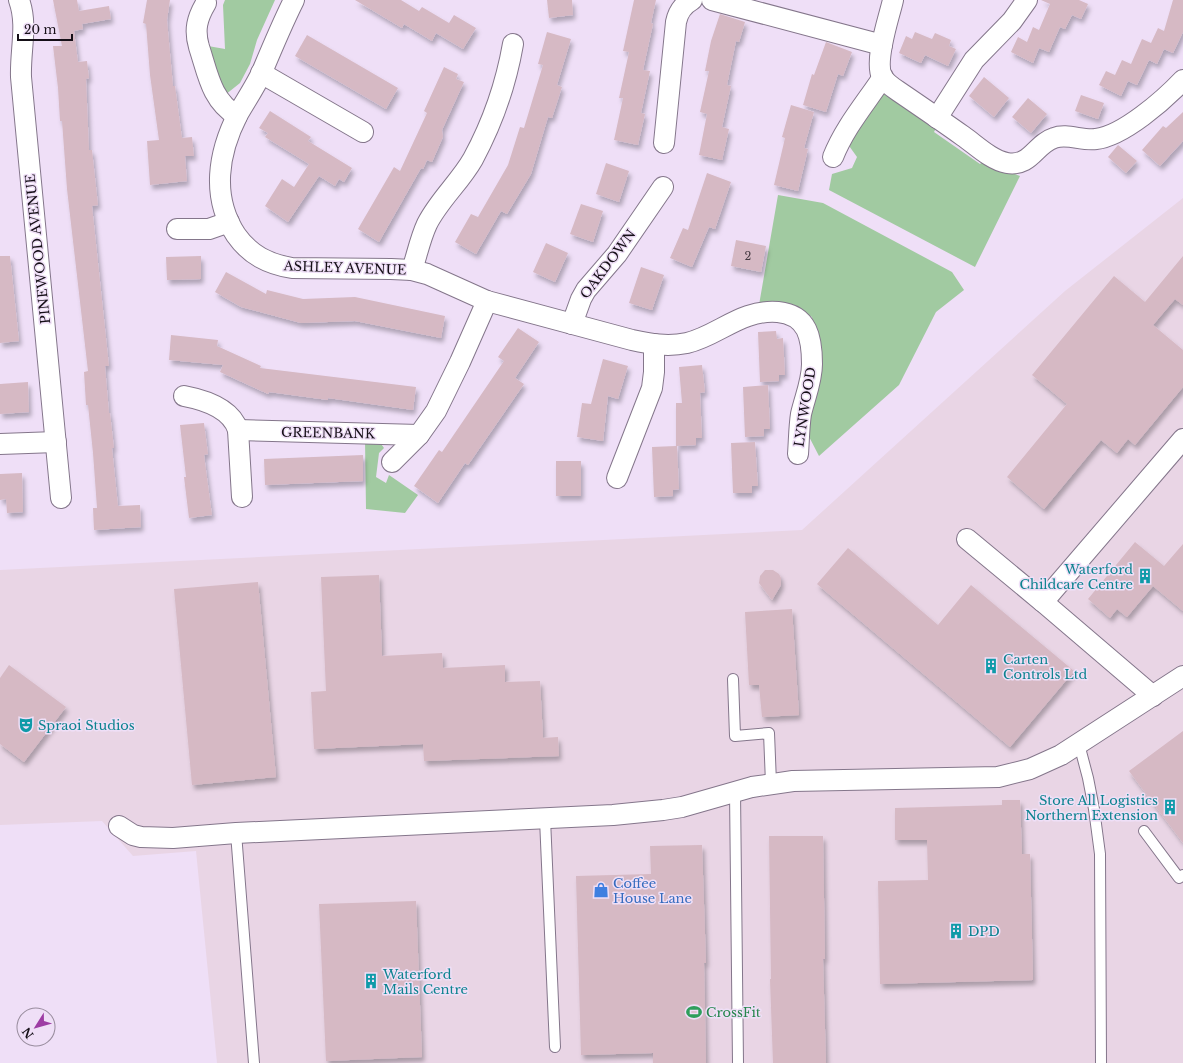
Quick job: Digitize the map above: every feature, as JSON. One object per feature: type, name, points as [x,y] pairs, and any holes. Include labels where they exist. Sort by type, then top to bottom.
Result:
[{"type":"street","name":"PINEWOOD AVENUE","points":[[19,0],[24,17],[21,76],[61,498]]},
{"type":"street","name":"ASHLEY AVENUE","points":[[294,0],[261,73],[237,116],[224,151],[220,175],[220,196],[229,222],[240,241],[248,249],[268,262],[292,268],[412,270],[427,274],[487,301],[632,340],[654,344],[675,345],[694,341],[749,316]]},
{"type":"street","points":[[664,143],[676,22],[682,8],[692,0]]},
{"type":"street","points":[[712,0],[882,45]]},
{"type":"street","points":[[893,0],[882,45],[880,65],[883,78],[895,89],[996,159],[1007,162],[1020,162],[1028,159],[1053,138],[1063,137],[1094,139],[1117,133],[1153,107],[1183,80]]},
{"type":"street","points":[[937,118],[974,60],[1012,21],[1027,0]]},
{"type":"street","points":[[206,3],[201,11],[196,25],[199,47],[216,95],[226,108],[237,116]]},
{"type":"street","points":[[412,270],[428,223],[467,168],[481,143],[499,100],[513,44]]},
{"type":"street","points":[[261,73],[363,132]]},
{"type":"street","points":[[833,157],[838,144],[850,123],[883,78]]},
{"type":"street","name":"OAKDOWN","points":[[572,324],[581,298],[586,290],[617,254],[662,187]]},
{"type":"street","points":[[177,229],[210,229],[229,222]]},
{"type":"street","points":[[392,462],[419,435],[430,420],[440,403],[487,301]]},
{"type":"street","name":"LYNWOOD","points":[[749,316],[767,312],[785,313],[797,318],[804,324],[806,329],[811,347],[811,372],[802,413],[798,454]]},
{"type":"street","points":[[617,478],[652,388],[654,372],[654,344]]},
{"type":"street","points":[[184,396],[216,406],[233,420],[238,430],[242,497]]},
{"type":"street","name":"GREENBANK","points":[[238,430],[419,435]]},
{"type":"street","points":[[1043,602],[1183,438]]},
{"type":"street","points":[[0,444],[56,442]]},
{"type":"street","points":[[967,539],[1152,696]]},
{"type":"street","points":[[119,826],[133,835],[149,838],[173,838],[236,833],[635,814],[682,807],[771,783],[814,779],[998,777],[1030,769],[1079,744],[1183,676]]},
{"type":"lane","points":[[733,679],[736,736],[769,733],[771,783]]},
{"type":"lane","points":[[1079,744],[1094,809],[1100,854],[1101,1063]]},
{"type":"lane","points":[[734,792],[738,1063]]},
{"type":"lane","points":[[545,819],[554,1047]]},
{"type":"lane","points":[[1144,831],[1179,878],[1183,875]]},
{"type":"lane","points":[[236,833],[243,902],[254,1063]]},
{"type":"shaded area","points":[[1183,198],[1183,1063],[217,1063],[196,851],[133,856],[102,821],[0,825],[0,570],[802,530],[1065,291]]},
{"type":"green space","points":[[225,0],[275,0],[257,40],[250,64],[240,83],[225,95],[208,46],[225,49],[223,5]]},
{"type":"green space","points":[[884,91],[937,126],[934,132],[980,164],[983,161],[1020,176],[975,267],[829,190],[832,174],[852,168],[857,157],[847,143]]},
{"type":"green space","points":[[778,195],[823,203],[952,272],[964,290],[936,312],[899,385],[819,456],[804,427],[819,373],[812,317],[791,307],[759,305]]},
{"type":"green space","points":[[365,440],[379,441],[384,448],[379,453],[376,477],[386,483],[389,475],[418,495],[405,513],[366,509]]},
{"type":"building","points":[[53,0],[77,0],[79,11],[109,6],[111,19],[82,24],[83,29],[74,31],[78,62],[87,61],[89,78],[86,79],[89,150],[92,150],[98,205],[92,206],[109,366],[105,366],[114,448],[112,448],[118,506],[140,505],[141,527],[94,530],[93,508],[97,508],[93,453],[88,405],[86,405],[84,372],[88,371],[67,189],[62,121],[60,121],[53,46],[62,46]]},
{"type":"building","points":[[147,0],[170,0],[167,20],[173,86],[175,86],[182,138],[192,137],[194,156],[185,156],[187,181],[150,185],[147,141],[159,140],[150,75],[146,24],[143,23]]},
{"type":"building","points":[[355,0],[401,0],[419,11],[422,7],[449,23],[454,15],[476,28],[463,49],[436,33],[432,41],[404,24],[402,28]]},
{"type":"building","points":[[547,0],[572,0],[573,15],[549,18]]},
{"type":"building","points":[[634,0],[656,0],[651,23],[653,24],[643,70],[650,71],[641,113],[645,114],[638,145],[614,140],[623,98],[619,98],[629,52],[623,51]]},
{"type":"building","points":[[1041,0],[1079,0],[1088,4],[1081,19],[1072,15],[1065,29],[1060,27],[1049,52],[1039,48],[1033,63],[1011,52],[1018,37],[1027,42],[1033,27],[1039,30],[1050,4]]},
{"type":"building","points":[[1173,0],[1183,0],[1183,32],[1173,53],[1164,49],[1157,64],[1149,60],[1137,85],[1128,81],[1121,96],[1099,85],[1106,71],[1115,75],[1122,60],[1131,64],[1142,39],[1151,43],[1158,28],[1164,31]]},
{"type":"building","points":[[720,14],[745,22],[739,42],[736,41],[727,85],[731,86],[722,127],[729,129],[722,160],[699,155],[707,114],[700,112],[709,71],[705,71],[711,41]]},
{"type":"building","points":[[547,32],[571,39],[557,85],[562,87],[552,118],[548,117],[531,174],[507,214],[501,211],[476,254],[455,242],[471,214],[478,217],[508,165],[520,127],[524,128],[543,65],[538,64]]},
{"type":"building","points":[[915,32],[932,39],[935,33],[951,40],[949,46],[956,49],[948,66],[925,55],[921,63],[899,53],[906,36],[912,39]]},
{"type":"building","points":[[307,35],[398,88],[386,109],[295,56]]},
{"type":"building","points":[[826,42],[852,52],[843,76],[838,74],[826,112],[803,105],[812,74],[814,75]]},
{"type":"building","points":[[444,67],[458,74],[456,79],[464,82],[442,130],[443,137],[432,162],[427,160],[423,169],[421,168],[379,242],[358,229],[394,167],[400,171],[427,113],[424,111]]},
{"type":"building","points":[[984,77],[1009,98],[994,117],[969,96]]},
{"type":"building","points":[[1081,95],[1104,103],[1098,119],[1075,111]]},
{"type":"building","points":[[1028,98],[1047,114],[1031,133],[1012,117]]},
{"type":"building","points":[[791,105],[814,112],[804,148],[808,149],[798,191],[774,185],[785,138],[782,137]]},
{"type":"building","points":[[270,111],[311,137],[308,141],[352,168],[344,182],[339,179],[335,186],[319,176],[288,222],[265,206],[282,179],[294,187],[309,164],[265,137],[268,133],[259,128]]},
{"type":"building","points":[[1183,112],[1183,141],[1160,166],[1142,150],[1163,126],[1166,128]]},
{"type":"building","points":[[1118,145],[1137,161],[1126,173],[1108,157]]},
{"type":"building","points":[[606,163],[629,171],[619,202],[596,194]]},
{"type":"building","points":[[707,173],[731,182],[715,229],[709,227],[692,267],[670,258],[683,228],[688,230]]},
{"type":"building","points":[[581,204],[603,211],[593,242],[570,234]]},
{"type":"building","points":[[736,240],[766,246],[761,272],[731,266]]},
{"type":"building","points":[[546,243],[568,253],[555,282],[533,272]]},
{"type":"building","points":[[0,256],[10,256],[19,341],[0,343]]},
{"type":"building","points":[[201,256],[201,279],[167,280],[166,257]]},
{"type":"building","points":[[1183,256],[1183,305],[1175,299],[1153,325],[1183,350],[1183,387],[1135,445],[1128,439],[1117,453],[1101,440],[1044,509],[1007,477],[1067,404],[1032,375],[1114,276],[1145,302]]},
{"type":"building","points":[[641,267],[664,275],[652,310],[629,303]]},
{"type":"building","points":[[226,272],[266,294],[267,290],[303,299],[355,297],[445,316],[441,338],[355,321],[301,323],[241,307],[215,292]]},
{"type":"building","points":[[518,328],[539,342],[515,378],[524,384],[468,465],[465,463],[438,503],[414,486],[439,450],[442,452],[504,361],[498,357]]},
{"type":"building","points":[[776,331],[777,339],[783,338],[785,375],[779,375],[779,381],[760,382],[758,332]]},
{"type":"building","points":[[171,335],[218,340],[217,346],[261,366],[260,368],[416,387],[413,410],[328,398],[328,400],[269,392],[268,394],[220,372],[223,365],[169,360]]},
{"type":"building","points":[[603,359],[628,366],[618,399],[608,396],[603,441],[577,437],[582,403],[591,404]]},
{"type":"building","points":[[702,365],[705,392],[700,393],[702,438],[696,438],[696,445],[677,446],[679,489],[673,490],[673,496],[654,497],[652,447],[676,446],[676,403],[682,403],[679,367]]},
{"type":"building","points":[[28,382],[29,412],[0,414],[0,384]]},
{"type":"building","points":[[768,385],[770,429],[764,429],[764,436],[745,437],[743,387]]},
{"type":"building","points":[[204,423],[208,454],[204,455],[212,515],[189,518],[180,425]]},
{"type":"building","points":[[755,442],[758,486],[752,486],[752,493],[733,493],[731,443]]},
{"type":"building","points":[[363,455],[363,481],[265,485],[264,459]]},
{"type":"building","points":[[556,461],[581,461],[581,496],[556,496]]},
{"type":"building","points":[[22,473],[23,512],[7,513],[6,499],[0,500],[0,474]]},
{"type":"building","name":"Waterford Childcare Centre","points":[[1135,542],[1164,566],[1183,544],[1183,611],[1153,586],[1127,617],[1117,609],[1110,618],[1088,599]]},
{"type":"building","name":"Carten Controls Ltd","points":[[848,548],[938,625],[971,585],[1074,671],[1010,747],[817,584]]},
{"type":"building","points":[[765,570],[773,570],[779,574],[781,578],[781,585],[772,600],[759,583],[760,576]]},
{"type":"building","points":[[379,575],[382,656],[442,653],[443,668],[505,665],[505,682],[540,681],[543,738],[558,737],[559,756],[424,761],[423,744],[314,749],[311,692],[326,691],[321,577]]},
{"type":"building","points":[[258,582],[276,777],[192,785],[174,589]]},
{"type":"building","points":[[792,609],[799,715],[762,717],[759,685],[749,685],[745,612]]},
{"type":"building","name":"Spraoi Studios","points":[[9,665],[66,707],[24,762],[0,744],[0,678]]},
{"type":"building","name":"Store All Logistics Northern Extension","points":[[1183,731],[1183,843],[1129,771]]},
{"type":"building","name":"DPD","points":[[1002,800],[1020,800],[1022,854],[1030,854],[1033,980],[880,984],[878,881],[928,880],[927,840],[895,840],[895,808],[1002,805]]},
{"type":"building","points":[[769,836],[823,836],[825,959],[823,959],[826,1063],[773,1063],[770,979]]},
{"type":"building","points":[[702,845],[706,963],[704,963],[706,1063],[653,1063],[653,1053],[581,1055],[576,876],[651,874],[650,846]]},
{"type":"building","name":"Waterford Mails Centre","points":[[416,901],[422,1057],[326,1061],[319,904]]},
{"type":"place","name":"Waterford Childcare Centre","points":[[1145,576]]},
{"type":"place","name":"Carten Controls Ltd","points":[[991,666]]},
{"type":"place","name":"Spraoi Studios","points":[[26,725]]},
{"type":"place","name":"Store All Logistics Northern Extension","points":[[1170,807]]},
{"type":"place","name":"Coffee House Lane","points":[[601,890]]},
{"type":"place","name":"DPD","points":[[956,931]]},
{"type":"place","name":"Waterford Mails Centre","points":[[371,981]]},
{"type":"place","name":"CrossFit","points":[[694,1012]]}]
